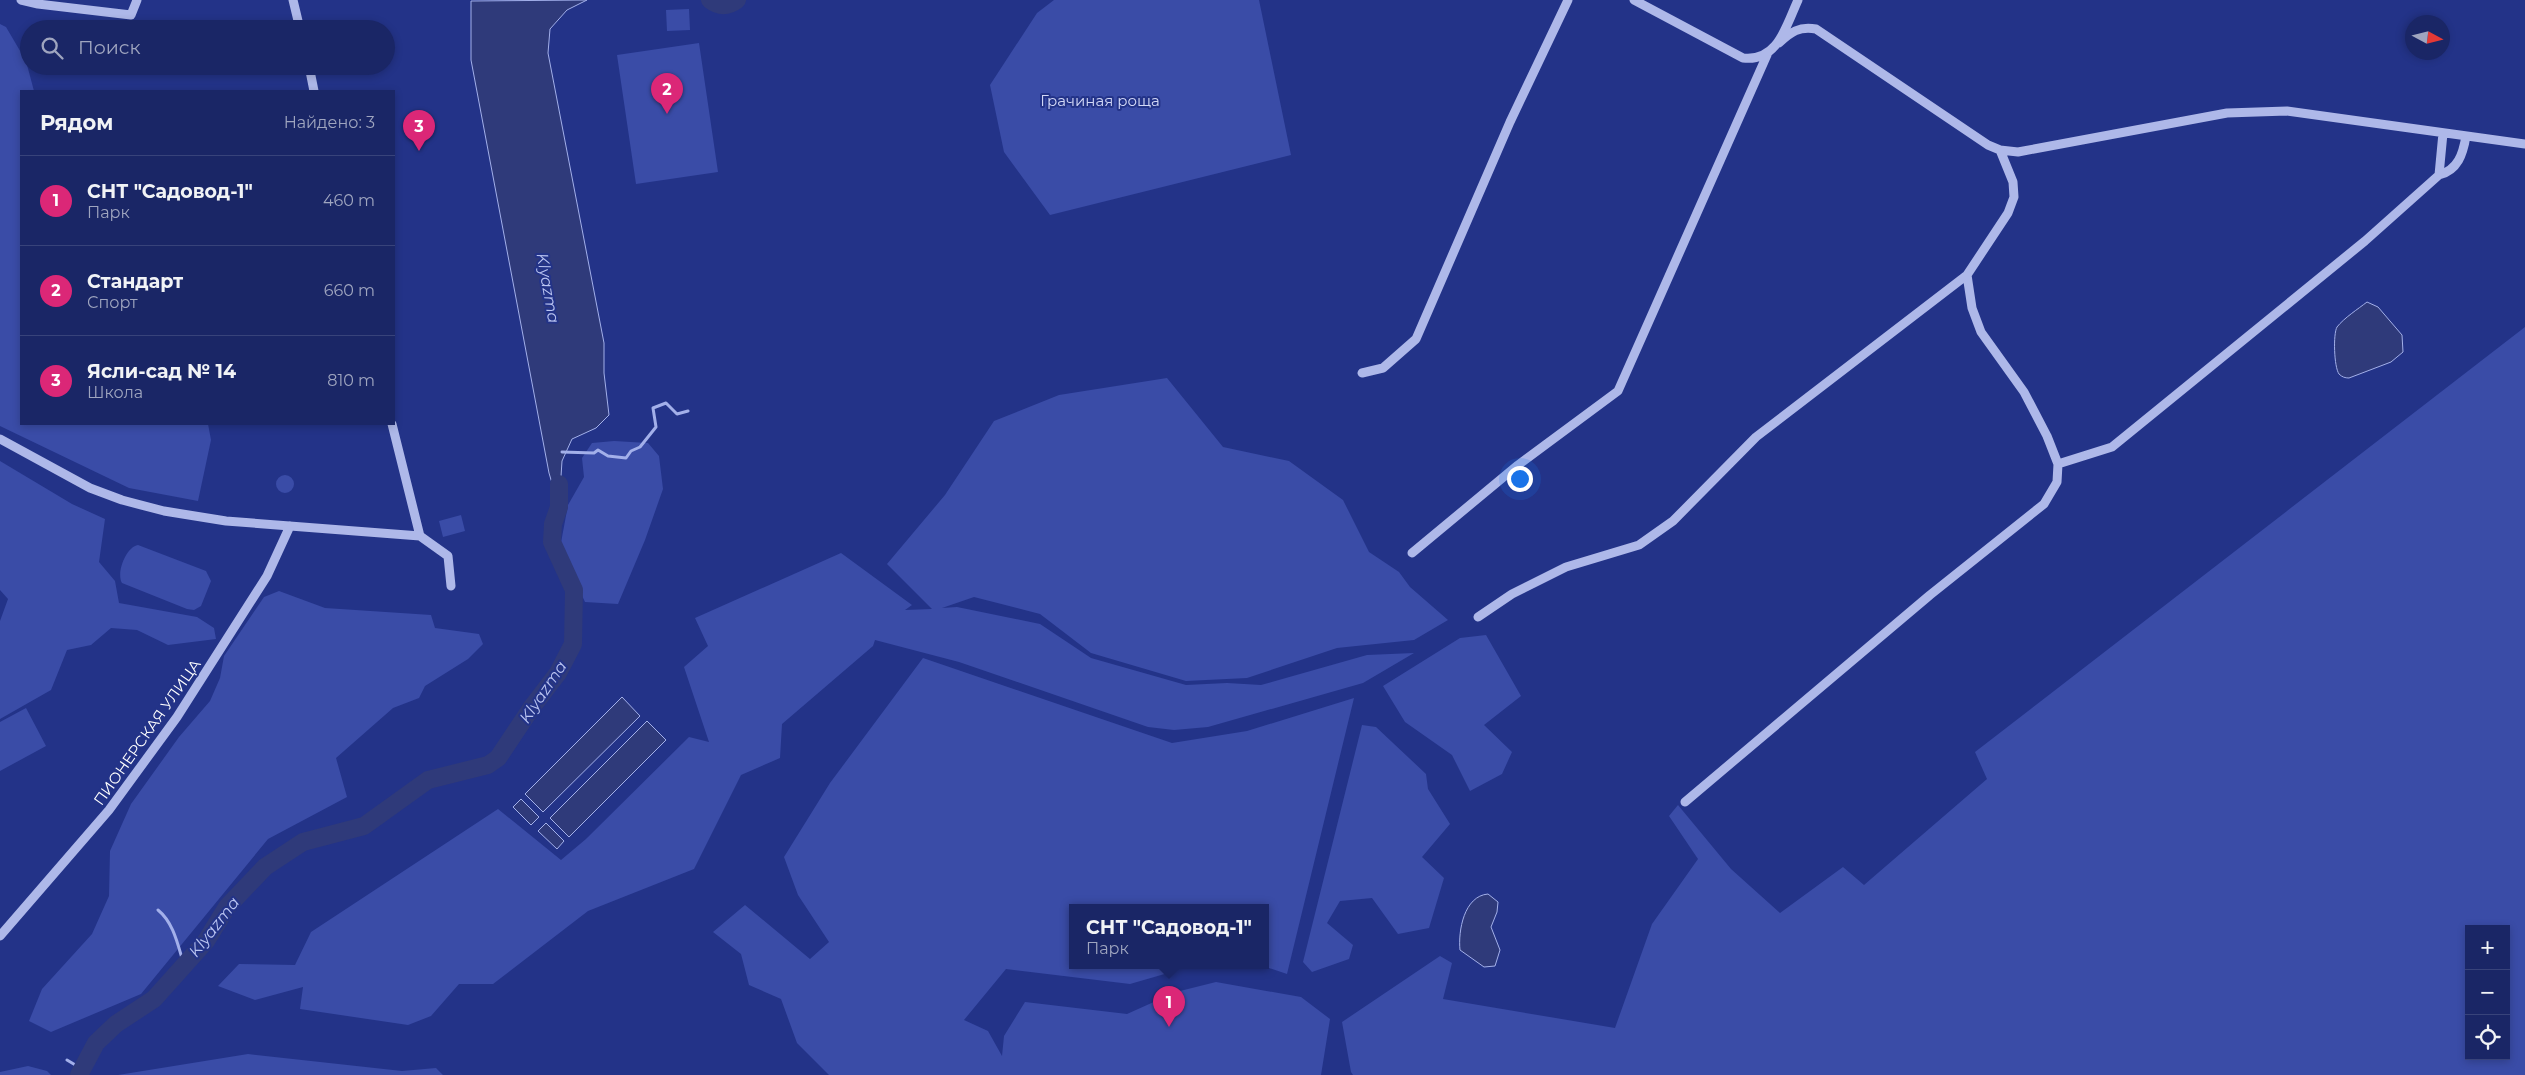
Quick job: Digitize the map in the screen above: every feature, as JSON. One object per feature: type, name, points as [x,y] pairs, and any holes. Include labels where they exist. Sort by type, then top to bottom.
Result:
[{"type":"street","points":[[21,0],[38,4],[131,14],[137,0]]},
{"type":"street","points":[[293,0],[298,20]]},
{"type":"street","points":[[1362,373],[1383,368],[1416,339],[1510,122],[1568,0]]},
{"type":"street","points":[[1634,0],[1744,58],[1754,59],[1767,55]]},
{"type":"street","points":[[1779,43],[1798,0]]},
{"type":"street","points":[[1412,553],[1518,465],[1618,391],[1767,55],[1793,31],[1804,27],[1816,29],[1956,124],[2000,150],[2018,152],[2227,113],[2287,111],[2525,144]]},
{"type":"street","points":[[311,75],[314,90]]},
{"type":"street","points":[[2439,175],[2444,133]]},
{"type":"street","points":[[2058,464],[2112,447],[2365,241],[2439,175],[2446,173],[2461,160],[2466,136]]},
{"type":"street","points":[[1478,617],[1512,594],[1566,567],[1638,545],[1673,521],[1756,437],[1967,275],[2008,214],[2014,197],[2013,182],[2000,150]]},
{"type":"street","points":[[1685,802],[1930,595],[2044,504],[2057,482],[2058,464],[2047,436],[2024,392],[1981,332],[1972,308],[1967,275]]},
{"type":"street","points":[[392,425],[420,536]]},
{"type":"street","points":[[0,439],[90,488],[122,500],[164,511],[226,521],[420,536],[448,556],[451,586]]},
{"type":"street","name":"ПИОНЕРСКАЯ УЛИЦА","points":[[0,936],[109,810],[177,717],[270,572],[290,526]]},
{"type":"green space","name":"Грачиная роща","points":[[1054,0],[1259,0],[1291,155],[1050,215],[1004,152],[990,85],[1037,13]]},
{"type":"green space","points":[[689,9],[690,30],[667,31],[666,10]]},
{"type":"green space","points":[[0,24],[6,27],[20,51],[20,75],[30,75],[34,90],[20,90],[20,425],[208,425],[211,440],[198,501],[129,488],[0,426]]},
{"type":"green space","points":[[699,43],[718,172],[636,184],[617,55]]},
{"type":"green space","points":[[2525,327],[2525,1075],[1353,1075],[1351,1072],[1342,1022],[1440,956],[1452,963],[1443,999],[1615,1028],[1652,924],[1698,859],[1669,816],[1678,805],[1731,869],[1780,913],[1843,867],[1864,885],[1987,779],[1975,752]]},
{"type":"green space","points":[[1167,378],[1223,447],[1289,461],[1343,500],[1369,552],[1399,572],[1410,587],[1448,620],[1414,640],[1337,648],[1247,678],[1186,681],[1091,653],[1040,614],[974,597],[942,608],[957,607],[1040,624],[1091,658],[1186,685],[1227,683],[1261,685],[1367,655],[1414,653],[1363,683],[1208,727],[1174,730],[1148,727],[959,662],[875,640],[873,646],[782,724],[780,758],[741,775],[694,869],[588,911],[493,984],[459,984],[431,1016],[408,1025],[300,1009],[303,987],[255,1000],[218,986],[239,964],[295,965],[311,932],[498,809],[561,860],[586,839],[689,737],[709,742],[684,667],[708,646],[695,618],[841,553],[912,605],[905,610],[932,609],[887,564],[945,495],[994,421],[1059,395]]},
{"type":"green space","points":[[614,441],[648,443],[659,456],[663,489],[645,540],[618,604],[585,602],[560,548],[568,505],[584,477],[582,458],[592,443]]},
{"type":"green space","points":[[0,461],[72,504],[105,519],[99,562],[115,581],[119,603],[197,617],[214,628],[216,639],[168,645],[137,630],[111,628],[91,645],[67,650],[51,690],[0,719],[0,621],[8,599],[0,590]]},
{"type":"green space","points":[[285,475],[291,478],[294,484],[291,490],[285,493],[279,490],[276,484],[279,478]]},
{"type":"green space","points":[[461,515],[465,531],[443,537],[439,521]]},
{"type":"green space","points":[[138,545],[206,571],[211,581],[201,606],[194,610],[187,609],[122,583],[120,573],[123,561],[130,550]]},
{"type":"green space","points":[[279,591],[325,608],[431,615],[435,628],[479,634],[483,644],[468,659],[425,686],[419,698],[393,708],[336,758],[347,797],[268,839],[141,994],[51,1032],[29,1021],[42,989],[92,934],[109,896],[110,851],[131,804],[179,737],[210,701],[220,678],[224,656],[264,597]]},
{"type":"green space","points":[[1486,635],[1521,696],[1484,725],[1512,752],[1502,774],[1470,791],[1452,755],[1405,722],[1383,686],[1460,638]]},
{"type":"green space","points":[[923,658],[1172,743],[1247,731],[1354,698],[1287,974],[1269,968],[1269,904],[1069,904],[1069,969],[1171,969],[1168,973],[1130,984],[1006,969],[964,1020],[988,1031],[1002,1056],[1004,1036],[1025,1002],[1127,1014],[1176,992],[1216,982],[1301,997],[1330,1019],[1321,1075],[829,1075],[797,1043],[781,999],[749,985],[741,954],[713,932],[745,905],[810,959],[829,942],[798,895],[784,857],[830,783]]},
{"type":"green space","points":[[26,708],[46,746],[0,771],[0,722]]},
{"type":"green space","points":[[1362,725],[1376,727],[1426,774],[1428,789],[1450,824],[1422,857],[1444,878],[1429,928],[1398,934],[1372,898],[1340,901],[1327,923],[1353,945],[1349,959],[1312,972],[1303,962]]},
{"type":"green space","points":[[248,1054],[402,1071],[436,1068],[443,1075],[118,1075]]},
{"type":"green space","points":[[28,1066],[47,1071],[51,1075],[0,1075],[0,1072]]},
{"type":"water","points":[[587,0],[567,10],[550,29],[548,53],[604,343],[604,373],[609,415],[596,428],[572,439],[562,461],[559,507],[549,473],[471,60],[471,1]]},
{"type":"water","points":[[2367,302],[2378,307],[2402,335],[2403,352],[2391,362],[2345,378],[2339,374],[2336,365],[2335,343],[2337,327],[2343,320]]},
{"type":"water","points":[[622,697],[640,716],[543,812],[525,794]]},
{"type":"water","points":[[647,721],[666,740],[569,837],[550,818]]},
{"type":"water","points":[[521,799],[539,817],[531,825],[513,807]]},
{"type":"water","points":[[546,823],[564,841],[557,849],[538,831]]},
{"type":"water","points":[[1488,894],[1498,902],[1497,912],[1491,927],[1500,950],[1495,966],[1484,967],[1460,950],[1460,934],[1468,908],[1480,896]]},
{"type":"waterway","name":"Klyazma","points":[[710,0],[724,5],[737,0]]},
{"type":"waterway","points":[[562,452],[594,453],[598,450],[608,456],[626,458],[631,451],[640,447],[656,427],[653,408],[666,403],[677,414],[688,411]]},
{"type":"waterway","name":"Klyazma","points":[[79,1075],[96,1043],[116,1024],[154,999],[206,941],[227,907],[265,867],[303,842],[364,826],[428,780],[488,765],[498,758],[532,707],[558,673],[573,644],[574,590],[552,542],[553,524],[559,507],[559,484]]},
{"type":"waterway","points":[[158,910],[172,928],[184,965]]},
{"type":"waterway","points":[[67,1060],[82,1069]]},
{"type":"place","name":"Стандарт","points":[[667,114]]},
{"type":"place","name":"Ясли-сад № 14","points":[[419,151]]},
{"type":"place","name":"СНТ \"Садовод-1\"","points":[[1169,1027]]}]
